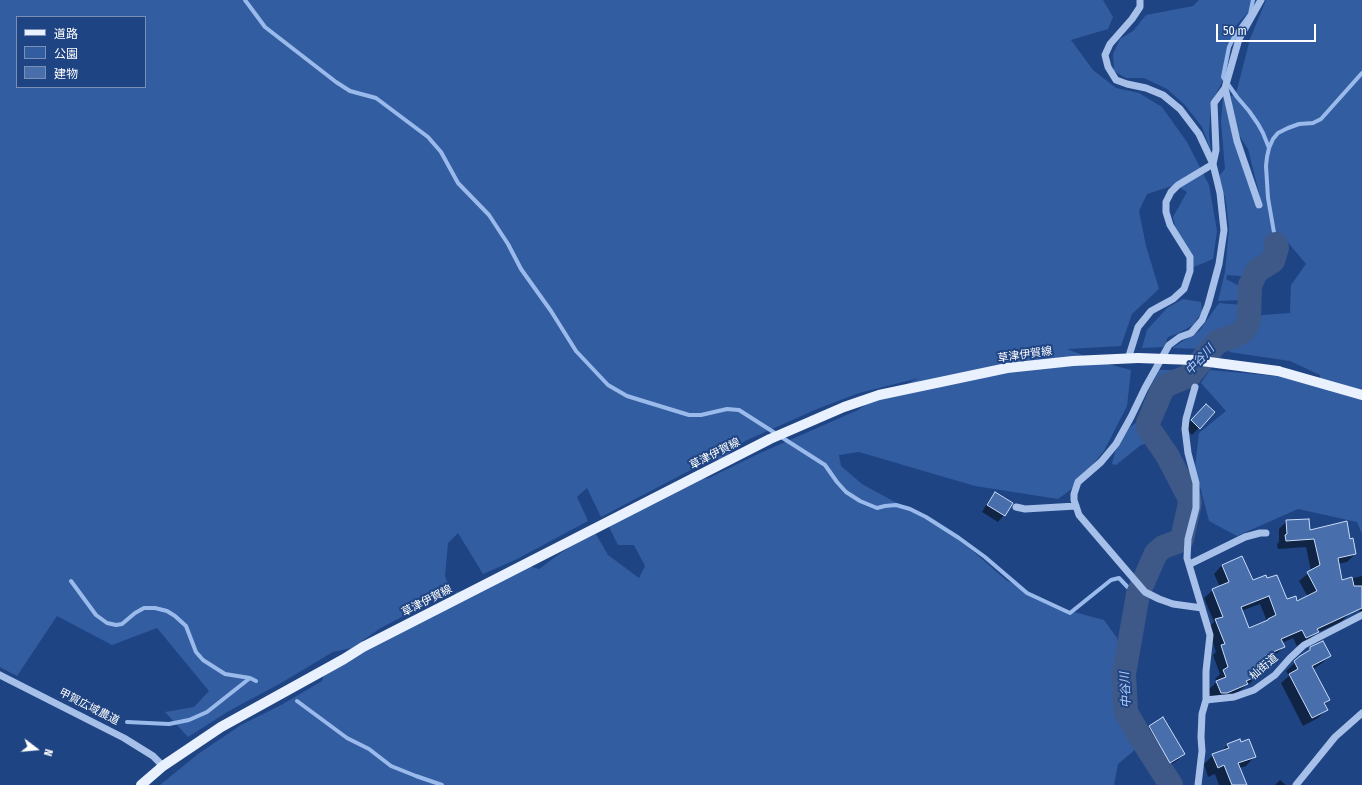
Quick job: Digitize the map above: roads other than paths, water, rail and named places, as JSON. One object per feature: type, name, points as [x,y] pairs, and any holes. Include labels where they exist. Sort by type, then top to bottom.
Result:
[{"type":"main road","name":"草津伊賀線","points":[[141,785],[163,766],[221,727],[363,647],[770,439],[844,407],[879,395],[1007,368],[1073,360],[1133,358],[1194,360],[1278,371],[1362,395]]},
{"type":"street","points":[[1140,0],[1140,7],[1132,19],[1110,44],[1105,55],[1108,67],[1116,80],[1146,88],[1163,95],[1180,109],[1199,134],[1213,164],[1220,193],[1224,230],[1219,264],[1202,320],[1191,333],[1180,337],[1169,345],[1116,444],[1101,462],[1078,482],[1074,494],[1074,500],[1079,514],[1145,592],[1158,600],[1173,604],[1202,608]]},
{"type":"street","points":[[1133,358],[1138,327],[1151,311],[1173,299],[1184,289],[1190,271],[1190,257],[1170,225],[1166,212],[1166,202],[1171,192],[1178,185],[1213,164],[1216,150],[1214,103],[1225,88],[1239,39],[1261,0]]},
{"type":"street","points":[[1225,88],[1237,142],[1259,205]]},
{"type":"street","points":[[1195,387],[1186,419],[1185,429],[1188,453],[1196,483],[1196,508],[1188,539],[1187,558],[1210,635],[1206,671],[1206,700],[1202,714],[1202,751],[1198,785]]},
{"type":"street","points":[[1016,507],[1025,509],[1076,506]]},
{"type":"street","points":[[1190,564],[1245,538],[1260,533],[1266,533]]},
{"type":"street","name":"杣街道","points":[[1206,700],[1234,697],[1254,690],[1275,675],[1304,645],[1362,615]]},
{"type":"street","name":"甲賀広域農道","points":[[0,675],[124,738],[152,756],[163,766]]},
{"type":"street","points":[[1296,785],[1335,737],[1362,713]]},
{"type":"waterway","points":[[245,0],[265,27],[336,82],[350,91],[376,98],[428,137],[441,152],[458,183],[489,215],[508,244],[521,269],[551,311],[576,351],[608,385],[627,396],[689,415],[701,415],[727,409],[739,410],[825,465],[846,492],[860,501],[877,508],[896,505],[910,509],[926,517],[985,557],[1027,593],[1070,613],[1111,580],[1119,578],[1137,597]]},
{"type":"waterway","name":"中谷川","points":[[1253,0],[1250,14],[1235,35],[1229,47],[1223,77],[1258,124],[1269,148],[1266,166],[1268,198],[1276,244]]},
{"type":"waterway","points":[[1269,148],[1273,139],[1278,133],[1299,124],[1313,123],[1321,119],[1362,73]]},
{"type":"waterway","name":"中谷川","points":[[1171,785],[1126,712],[1124,674],[1138,594],[1156,553],[1163,547],[1182,539],[1190,503],[1189,497],[1167,455],[1149,429],[1148,423],[1162,390],[1167,385],[1189,376],[1217,342],[1242,332],[1246,327],[1249,319],[1250,285],[1257,271],[1273,261],[1277,248],[1276,244]]},
{"type":"waterway","points":[[71,581],[96,615],[107,623],[116,625],[122,624],[135,613],[144,608],[155,608],[167,611],[186,626],[196,652],[203,660],[225,674],[250,678],[256,681]]},
{"type":"waterway","points":[[127,722],[169,724],[189,720],[207,712],[250,678]]},
{"type":"waterway","points":[[297,701],[347,738],[369,749],[391,766],[442,785]]}]
